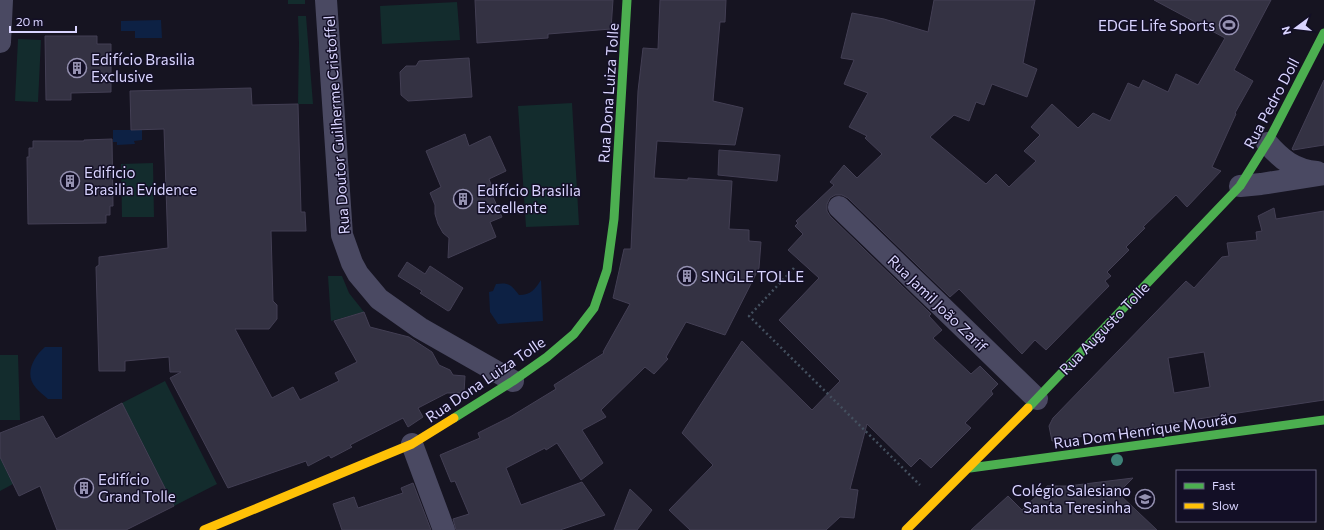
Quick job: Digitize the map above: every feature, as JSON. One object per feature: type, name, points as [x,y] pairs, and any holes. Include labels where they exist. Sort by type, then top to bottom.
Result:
[{"type":"street","points":[[0,42],[2,0]]},
{"type":"street","name":"Rua Doutor Guilherme Cristoffel","points":[[326,0],[342,235],[352,262],[364,283],[379,299],[420,328],[513,381]]},
{"type":"street","name":"Rua Dona Luiza Tolle","points":[[204,530],[412,444],[513,381],[547,357],[574,334],[594,308],[607,270],[614,219],[628,0]]},
{"type":"street","name":"Rua Pedro Doll","points":[[1240,186],[1267,143],[1324,33]]},
{"type":"street","points":[[1267,143],[1279,156],[1293,166],[1302,170],[1324,173]]},
{"type":"street","points":[[1240,186],[1261,184],[1324,173]]},
{"type":"street","name":"Rua Augusto Tolle","points":[[906,530],[970,468],[1037,399],[1240,186]]},
{"type":"street","name":"Rua Jamil João Zarif","points":[[839,207],[946,312],[1006,367],[1037,399]]},
{"type":"street","name":"Rua Dom Henrique Mourão","points":[[970,468],[1324,420]]},
{"type":"street","points":[[412,444],[444,530]]},
{"type":"path","points":[[794,268],[749,316],[936,500]]},
{"type":"green space","points":[[288,0],[305,0],[305,4],[288,4]]},
{"type":"green space","points":[[457,2],[460,40],[382,44],[380,6]]},
{"type":"green space","points":[[298,16],[306,16],[313,104],[298,104]]},
{"type":"green space","points":[[18,39],[41,40],[38,102],[15,101]]},
{"type":"green space","points":[[572,103],[579,225],[526,227],[518,106]]},
{"type":"green space","points":[[153,163],[154,217],[122,217],[121,164]]},
{"type":"green space","points":[[328,276],[342,276],[349,293],[364,312],[331,321]]},
{"type":"green space","points":[[0,355],[18,355],[20,420],[0,420]]},
{"type":"green space","points":[[165,381],[217,484],[174,506],[122,403]]},
{"type":"green space","points":[[0,457],[13,484],[0,491]]},
{"type":"water","points":[[161,20],[162,38],[135,38],[135,31],[121,31],[121,21]]},
{"type":"water","points":[[113,130],[142,130],[142,140],[134,141],[135,144],[117,145],[117,142],[113,142]]},
{"type":"water","points":[[541,280],[543,321],[498,324],[490,312],[489,292],[493,291],[496,284],[507,284],[519,295],[523,295],[532,291]]},
{"type":"water","points":[[45,347],[62,347],[62,399],[48,399],[32,383],[30,372],[32,366],[37,356]]},
{"type":"building","points":[[475,0],[613,0],[611,29],[548,34],[548,38],[477,43]]},
{"type":"building","points":[[660,0],[726,0],[725,22],[720,22],[713,101],[743,108],[735,145],[657,141],[654,178],[688,180],[688,178],[732,181],[729,229],[749,230],[749,241],[761,242],[759,268],[725,335],[686,322],[666,357],[668,359],[654,374],[645,367],[601,410],[606,417],[582,430],[603,463],[581,480],[557,443],[546,450],[545,448],[506,468],[521,505],[582,482],[605,515],[560,530],[456,530],[453,519],[469,514],[455,481],[451,482],[440,455],[480,438],[478,433],[510,417],[556,389],[554,385],[604,353],[603,352],[630,304],[613,298],[624,249],[631,249],[638,91],[643,48],[658,49]]},
{"type":"building","points":[[934,0],[1035,0],[1023,63],[1037,69],[1027,97],[992,84],[984,105],[976,102],[969,121],[954,115],[930,137],[986,184],[996,174],[1009,187],[1036,161],[1024,151],[1040,135],[1031,127],[1052,104],[1078,128],[1093,113],[1110,121],[1128,83],[1139,88],[1143,80],[1168,92],[1176,74],[1198,85],[1225,38],[1154,0],[1271,0],[1234,70],[1253,81],[1235,113],[1236,114],[1212,167],[1221,171],[1187,207],[1176,195],[1143,227],[1145,228],[1126,247],[1129,250],[1107,272],[1111,276],[1105,281],[1109,286],[1046,350],[1035,340],[1022,354],[959,289],[950,297],[848,198],[842,195],[835,195],[830,198],[827,204],[827,211],[830,216],[931,314],[929,316],[942,330],[933,338],[971,374],[980,366],[998,384],[991,391],[993,394],[965,423],[971,428],[931,468],[920,458],[911,467],[867,424],[850,489],[858,490],[854,518],[840,517],[826,530],[690,530],[669,510],[713,465],[682,433],[742,341],[812,410],[840,381],[779,320],[819,278],[788,250],[803,234],[795,226],[798,223],[796,221],[834,185],[830,182],[844,165],[857,178],[882,154],[865,138],[867,136],[849,127],[868,93],[844,84],[854,60],[841,58],[852,13],[884,19],[928,32]]},
{"type":"building","name":"Edifício Brasilia Exclusive","points":[[45,36],[97,36],[97,44],[111,44],[111,92],[71,93],[71,100],[46,100]]},
{"type":"building","points":[[469,58],[472,97],[408,101],[401,95],[400,72],[406,66],[416,66],[419,61]]},
{"type":"building","points":[[1324,80],[1324,145],[1293,150],[1292,149]]},
{"type":"building","points":[[251,88],[252,105],[298,104],[301,212],[305,212],[306,231],[271,231],[273,301],[277,305],[277,319],[269,329],[235,329],[272,398],[293,387],[300,400],[339,381],[335,373],[357,362],[334,321],[364,312],[370,327],[409,337],[432,352],[439,365],[450,370],[453,375],[465,376],[464,393],[447,393],[418,408],[423,417],[408,427],[403,418],[350,445],[352,447],[331,458],[329,455],[308,466],[306,461],[228,488],[170,378],[181,372],[170,372],[169,357],[125,361],[125,371],[99,371],[96,267],[99,265],[99,257],[168,248],[164,129],[131,130],[130,91]]},
{"type":"building","name":"Edifício Brasilia Excellente","points":[[465,134],[469,146],[490,136],[506,171],[489,179],[492,187],[489,188],[502,217],[490,222],[496,237],[448,258],[449,238],[443,233],[438,224],[435,214],[435,205],[430,193],[441,187],[426,151]]},
{"type":"building","name":"Edificio Brasilia Evidence","points":[[112,139],[113,206],[110,206],[110,215],[106,215],[106,223],[28,224],[27,157],[29,157],[29,148],[33,148],[33,141],[84,141]]},
{"type":"building","points":[[719,150],[780,155],[777,181],[718,175]]},
{"type":"building","points":[[1274,208],[1276,219],[1324,211],[1324,400],[1052,441],[1049,426],[1053,418],[1186,281],[1194,288],[1222,257],[1229,256],[1227,243],[1257,240],[1256,232],[1262,231],[1258,216]],"holes":[[[1204,352],[1210,387],[1174,393],[1168,358]]]},
{"type":"building","points":[[407,262],[425,274],[430,266],[463,288],[450,310],[448,311],[420,293],[422,291],[398,276]]},
{"type":"building","points":[[122,403],[174,506],[126,530],[57,530],[40,486],[19,496],[0,457],[0,433],[43,416],[56,439]]},
{"type":"building","points":[[1133,478],[1118,493],[1157,530],[971,530],[1008,496],[1022,510],[1047,486],[1068,486]]},
{"type":"building","points":[[413,483],[431,530],[342,530],[333,504],[354,497],[358,508],[403,493],[401,488]]},
{"type":"building","points":[[630,489],[652,510],[637,530],[614,530]]},
{"type":"traffic: fast","points":[[454,418],[513,381],[547,357],[574,334],[594,308],[607,270],[614,219],[627,0]]},
{"type":"traffic: fast","points":[[1028,408],[1240,186],[1270,138],[1324,33]]},
{"type":"traffic: fast","points":[[970,468],[1324,420]]},
{"type":"traffic: slow","points":[[906,530],[1028,408]]},
{"type":"traffic: slow","points":[[204,530],[412,444],[454,418]]},
{"type":"place","name":"EDGE Life Sports","points":[[1229,25]]},
{"type":"place","name":"Edifício Brasilia Exclusive","points":[[77,68]]},
{"type":"place","name":"Edificio Brasilia Evidence","points":[[70,181]]},
{"type":"place","name":"Edifício Brasilia Excellente","points":[[463,199]]},
{"type":"place","name":"SINGLE TOLLE","points":[[687,276]]},
{"type":"place","name":"Edifício Grand Tolle","points":[[84,488]]},
{"type":"place","name":"Colégio Salesiano Santa Teresinha","points":[[1145,499]]}]
